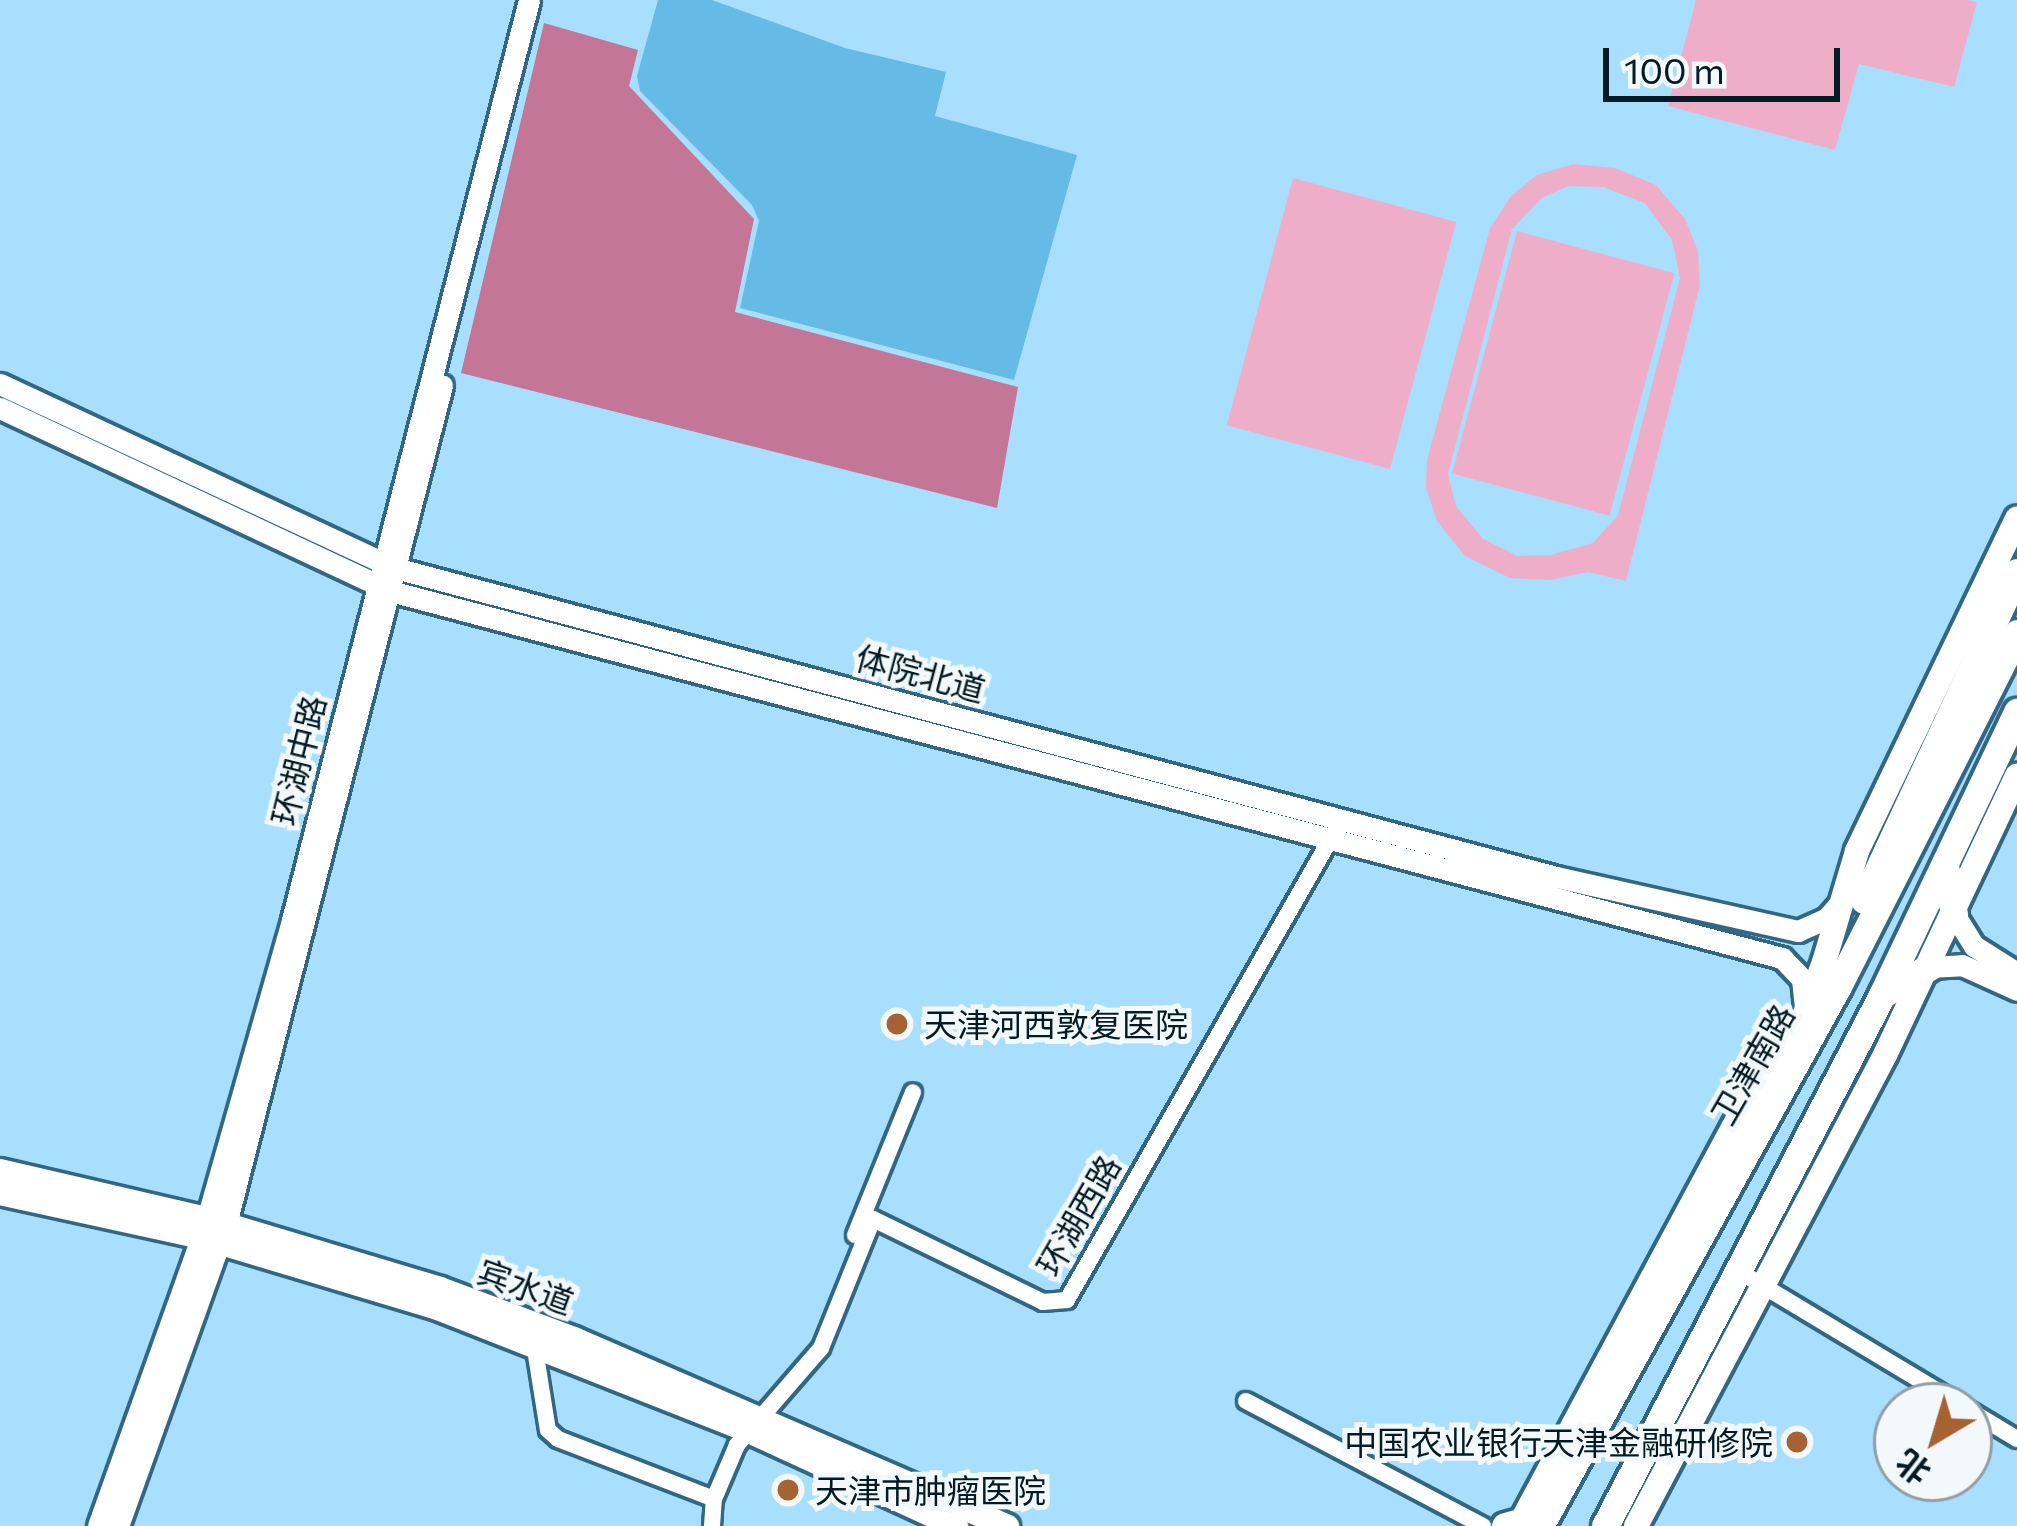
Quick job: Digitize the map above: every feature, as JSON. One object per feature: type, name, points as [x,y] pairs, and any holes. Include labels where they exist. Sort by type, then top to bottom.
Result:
[{"type":"highway","points":[[1776,1093],[1899,815],[2017,572]]},
{"type":"highway","name":"卫津南路","points":[[1526,1523],[1838,988],[2017,633]]},
{"type":"highway","points":[[1605,1526],[1752,1279],[2017,712]]},
{"type":"highway","points":[[1843,900],[1899,815]]},
{"type":"highway","points":[[1945,863],[1954,914]]},
{"type":"highway","points":[[1882,995],[1929,967]]},
{"type":"main road","points":[[1776,1093],[1857,850],[2017,518]]},
{"type":"main road","points":[[1636,1526],[1752,1279],[1929,967],[2017,776]]},
{"type":"main road","points":[[1526,1523],[1809,998]]},
{"type":"main road","name":"宾水道","points":[[0,1171],[172,1211],[211,1233],[435,1307],[756,1425],[956,1526]]},
{"type":"main road","name":"宾水道","points":[[0,1194],[211,1233],[440,1289],[756,1425],[1007,1526]]},
{"type":"street","name":"环湖中路","points":[[385,576],[529,0]]},
{"type":"street","name":"环湖中路","points":[[98,1526],[211,1233],[542,0]]},
{"type":"street","name":"体院北道","points":[[0,384],[385,576]]},
{"type":"street","name":"体院北道","points":[[0,408],[385,576],[1336,828],[1782,958],[1802,979],[1809,998]]},
{"type":"street","name":"体院北道","points":[[1336,828],[1798,932],[1827,918],[1843,900]]},
{"type":"street","name":"环湖西路","points":[[712,1526],[714,1499],[756,1425],[820,1348],[873,1219],[1043,1302],[1067,1300],[1336,828]]},
{"type":"street","points":[[1954,914],[1974,946],[2017,973]]},
{"type":"street","points":[[1929,967],[1962,965],[2017,990]]},
{"type":"street","points":[[797,1375],[913,1092]]},
{"type":"street","points":[[118,1526],[210,1273],[211,1233]]},
{"type":"street","points":[[1752,1279],[1923,1382]]},
{"type":"street","points":[[534,1343],[548,1430],[714,1499]]},
{"type":"street","points":[[1246,1401],[1483,1526]]},
{"type":"shaded area","points":[[1696,0],[1977,2],[1954,87],[1859,64],[1835,150],[1668,106]]},
{"type":"shaded area","points":[[544,23],[638,50],[629,86],[754,219],[735,312],[1018,387],[997,508],[461,373]]},
{"type":"shaded area","points":[[1573,164],[1615,168],[1656,185],[1685,219],[1698,251],[1700,285],[1626,581],[1588,572],[1550,580],[1510,578],[1465,556],[1437,521],[1426,488],[1427,460],[1490,228],[1511,196],[1537,175]],"holes":[[[1568,186],[1603,187],[1645,203],[1672,240],[1680,278],[1618,515],[1593,543],[1551,555],[1518,556],[1483,539],[1456,506],[1448,474],[1512,229],[1542,198]]]},
{"type":"shaded area","points":[[1293,178],[1456,222],[1390,469],[1227,425]]},
{"type":"shaded area","points":[[1517,231],[1674,273],[1609,516],[1452,473]]},
{"type":"water","points":[[658,0],[712,0],[845,48],[946,72],[935,116],[1077,155],[1014,380],[740,308],[759,221],[752,205],[640,91],[637,76]]},
{"type":"place","name":"天津河西敦复医院","points":[[897,1024]]},
{"type":"place","name":"中国农业银行天津金融研修院","points":[[1797,1442]]},
{"type":"place","name":"天津市肿瘤医院","points":[[788,1490]]}]
